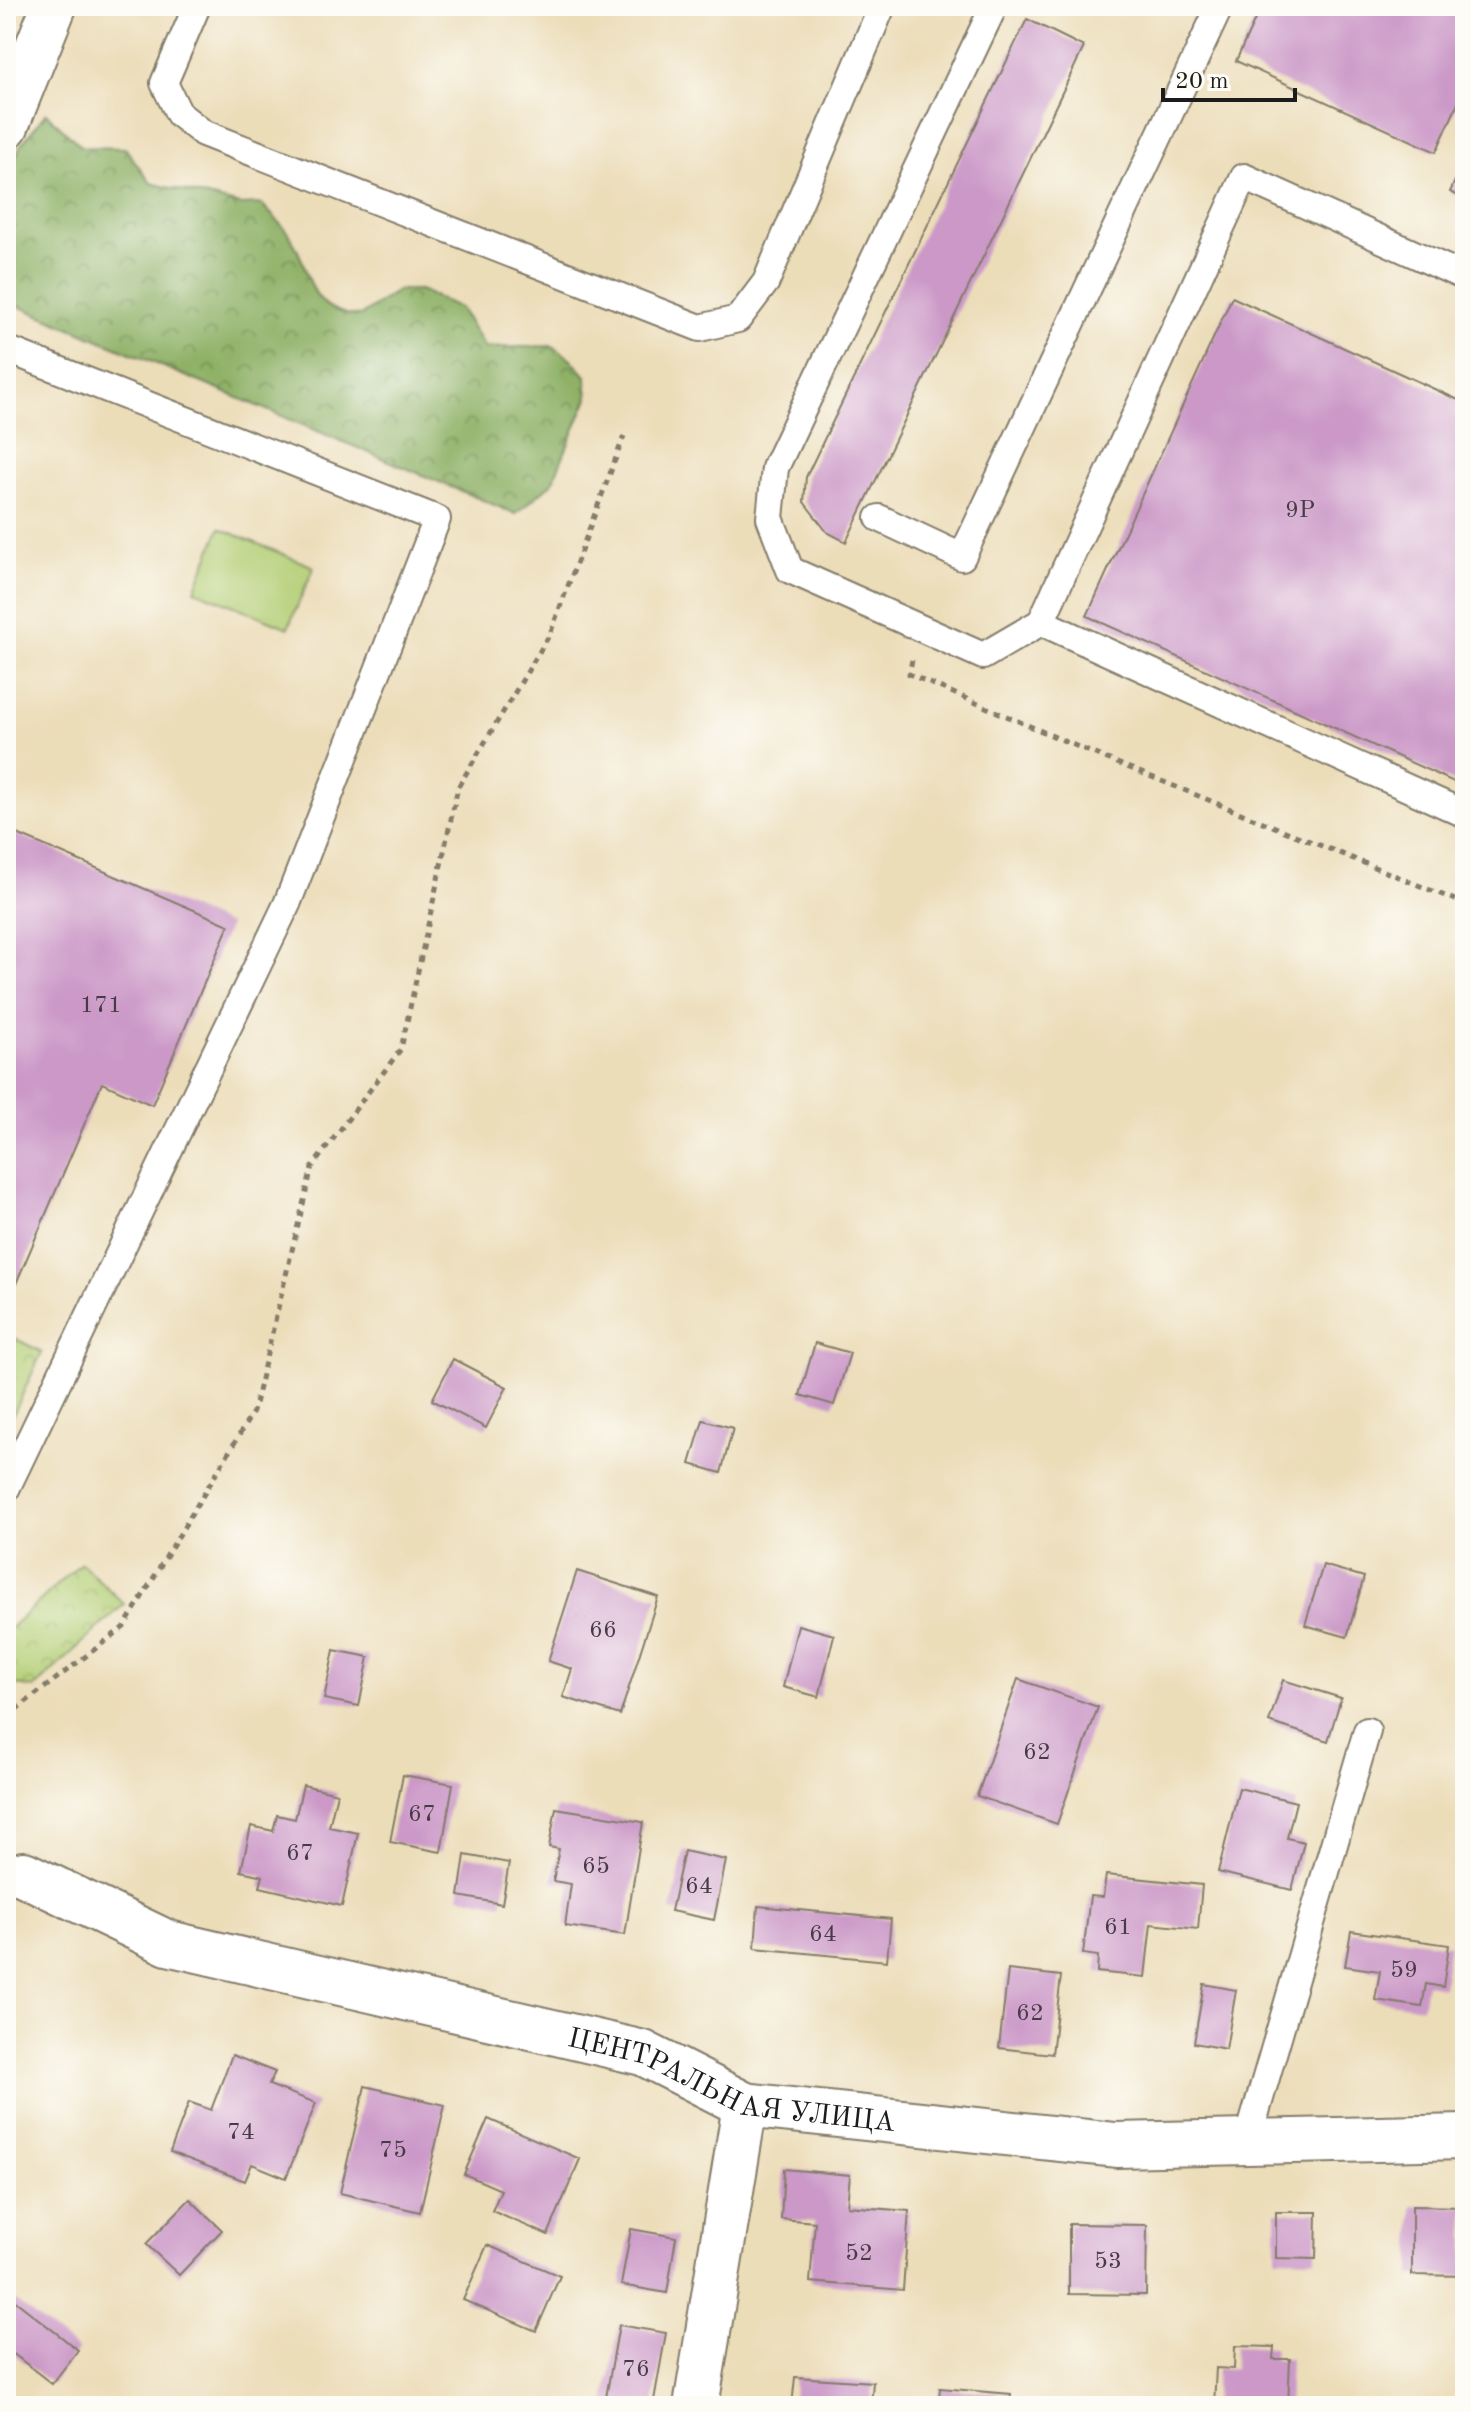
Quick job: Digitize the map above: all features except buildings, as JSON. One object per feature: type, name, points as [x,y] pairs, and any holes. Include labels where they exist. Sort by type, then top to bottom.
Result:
[{"type":"street","points":[[6,126],[54,6]]},
{"type":"street","name":"ЦЕНТРАЛЬНАЯ УЛИЦА","points":[[15,1865],[168,1943],[643,2053],[745,2105],[1116,2145],[1465,2137]]},
{"type":"street","points":[[696,2406],[745,2105]]},
{"type":"lane","points":[[197,6],[164,83],[179,114],[203,133],[700,328],[738,319],[766,282],[882,6]]},
{"type":"lane","points":[[994,6],[775,468],[770,518],[790,570],[983,656],[1041,622],[1244,177],[1465,277]]},
{"type":"lane","points":[[879,518],[962,557],[1220,6]]},
{"type":"lane","points":[[6,349],[437,519],[287,904],[6,1489]]},
{"type":"lane","points":[[1041,622],[1465,814]]},
{"type":"lane","points":[[1247,2143],[1367,1731]]},
{"type":"path","points":[[6,1717],[124,1627],[253,1412],[312,1167],[401,1049],[458,787],[550,634],[624,436]]},
{"type":"path","points":[[917,626],[909,674],[1090,752],[1465,904]]},
{"type":"green space","points":[[46,113],[82,147],[125,148],[151,183],[240,205],[262,204],[288,233],[314,289],[329,307],[360,316],[398,290],[420,290],[460,308],[485,348],[553,346],[571,359],[586,376],[588,398],[552,483],[516,514],[6,301],[6,183],[20,146]]},
{"type":"green space","points":[[220,528],[314,567],[288,628],[195,590]]},
{"type":"green space","points":[[6,1334],[42,1352],[6,1430]]},
{"type":"green space","points":[[81,1563],[124,1604],[34,1688],[6,1683],[6,1632]]}]
